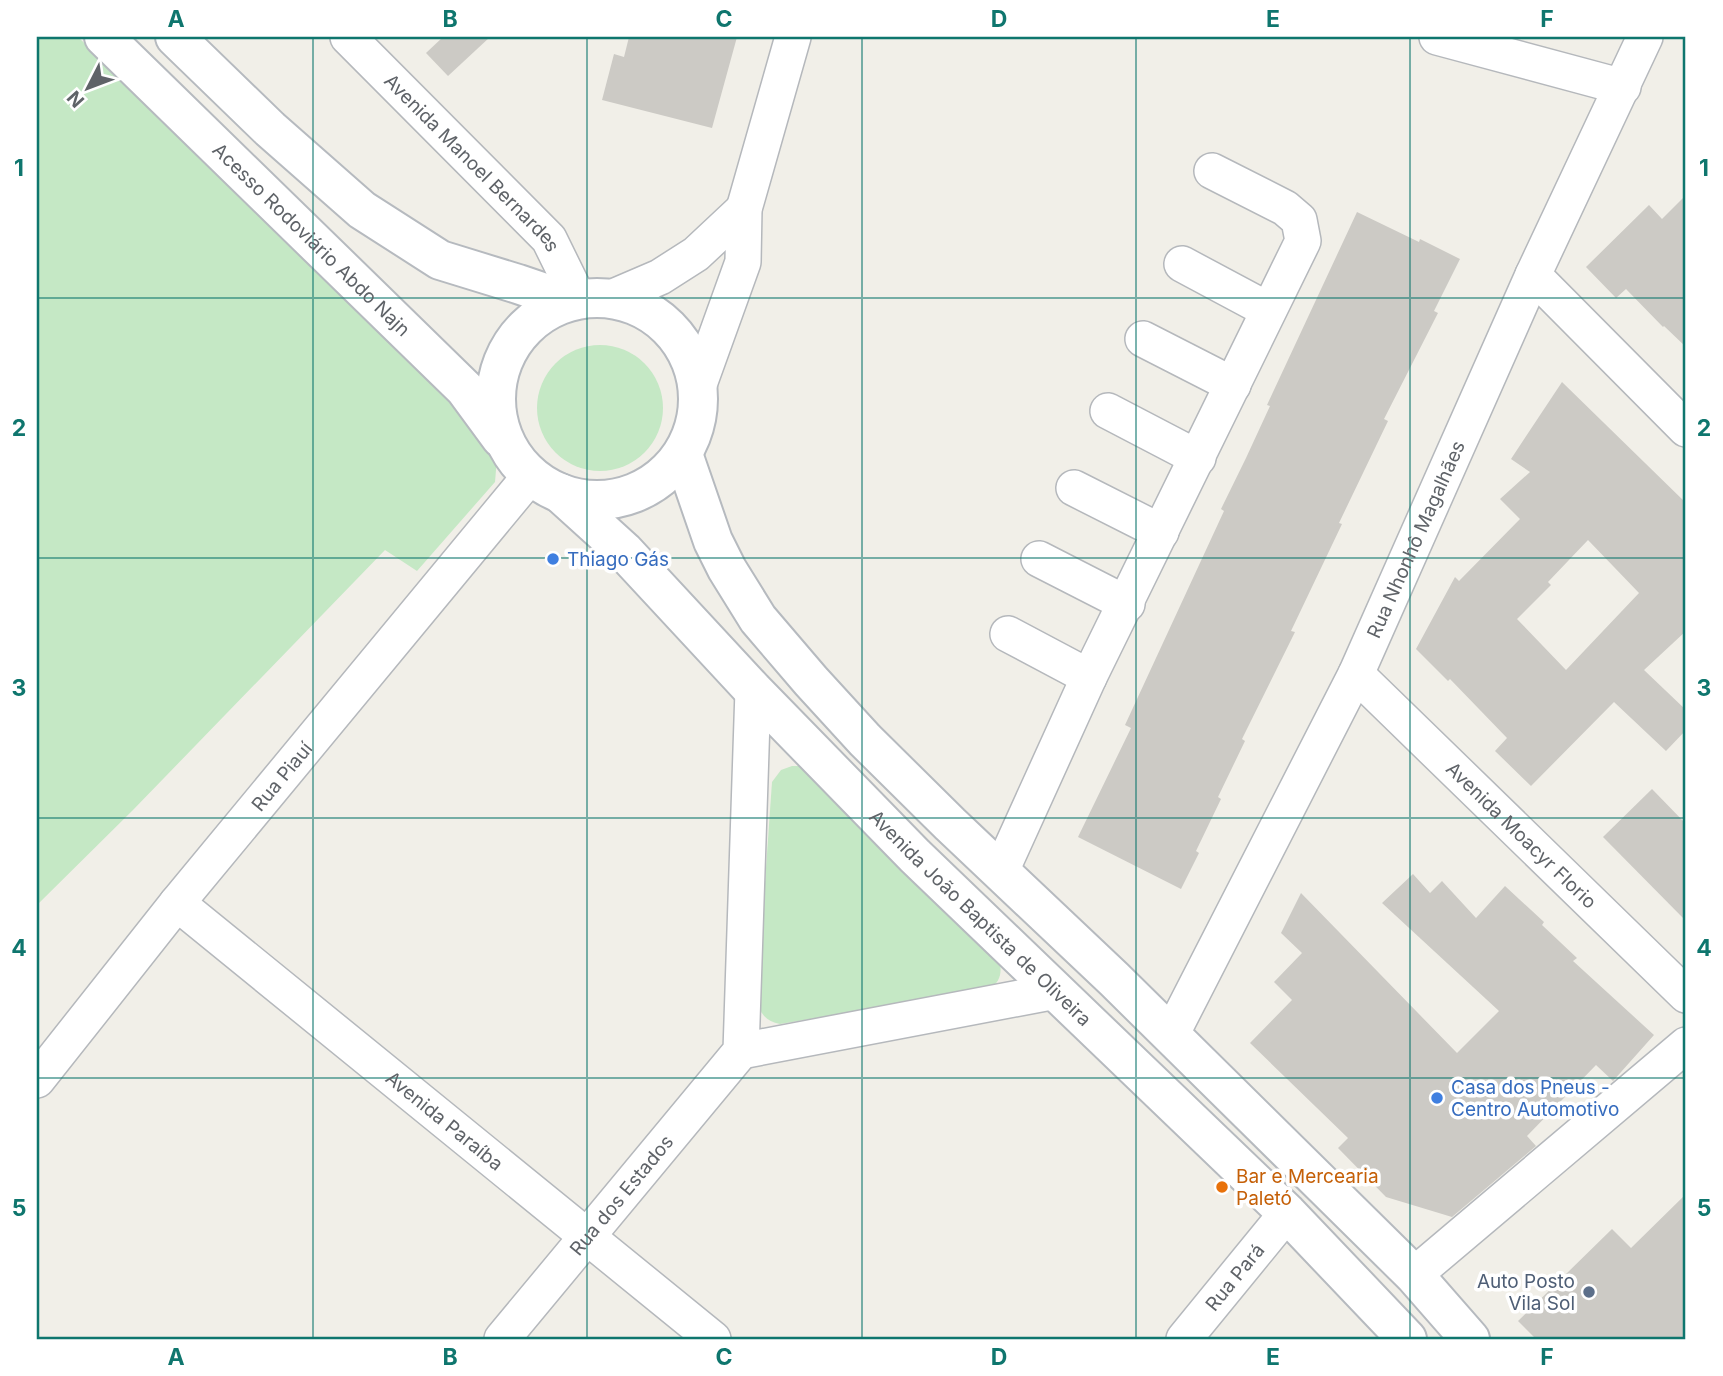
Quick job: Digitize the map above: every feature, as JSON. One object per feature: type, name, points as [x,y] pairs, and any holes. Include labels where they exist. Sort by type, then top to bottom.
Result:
[{"type":"main road","name":"Acesso Rodoviário Abdo Najn","points":[[104,37],[465,390],[534,473]]},
{"type":"main road","points":[[175,37],[270,129],[362,210],[440,260],[518,284],[586,300],[643,308],[670,328],[689,355],[698,387],[697,422],[683,454],[660,480],[629,496],[594,500],[534,473],[498,420],[497,387],[505,357],[516,338],[548,310],[586,300]]},
{"type":"main road","points":[[683,454],[713,541],[727,569],[758,618],[811,681],[865,740],[1171,1035],[1414,1275],[1470,1339]]},
{"type":"main road","name":"Avenida João Baptista de Oliveira","points":[[534,473],[624,551],[753,690],[915,856],[1287,1213],[1407,1339]]},
{"type":"street","name":"Avenida Manoel Bernardes","points":[[348,37],[549,239],[586,300]]},
{"type":"street","points":[[698,387],[743,262],[744,209],[793,37]]},
{"type":"street","points":[[1437,37],[1623,87]]},
{"type":"street","name":"Rua Nhonhô Magalhães","points":[[1171,1035],[1356,674],[1533,275],[1645,37]]},
{"type":"street","points":[[1001,871],[1089,677],[1303,241],[1299,220],[1285,208],[1212,171]]},
{"type":"street","points":[[586,300],[660,277],[696,254],[744,209]]},
{"type":"street","points":[[1182,264],[1268,310]]},
{"type":"street","points":[[1533,275],[1686,429]]},
{"type":"street","points":[[1143,339],[1233,385]]},
{"type":"street","points":[[1108,411],[1198,458]]},
{"type":"street","name":"Rua Piauí","points":[[37,1080],[177,903],[534,473]]},
{"type":"street","points":[[1074,488],[1161,532]]},
{"type":"street","points":[[1039,559],[1126,604]]},
{"type":"street","points":[[1008,634],[1089,677]]},
{"type":"street","name":"Avenida Moacyr Florio","points":[[1356,674],[1686,995]]},
{"type":"street","points":[[753,690],[741,1051],[1056,991]]},
{"type":"street","name":"Avenida Paraíba","points":[[177,903],[713,1339]]},
{"type":"street","points":[[1414,1275],[1686,1045]]},
{"type":"street","name":"Rua dos Estados","points":[[502,1339],[741,1051]]},
{"type":"street","name":"Rua Pará","points":[[1184,1339],[1287,1213]]},
{"type":"green space","points":[[37,37],[78,37],[467,412],[498,446],[495,482],[417,571],[385,550],[37,905]]},
{"type":"green space","points":[[600,345],[624,350],[645,363],[658,384],[663,408],[658,432],[645,453],[624,466],[600,471],[576,466],[555,453],[542,432],[537,408],[542,384],[555,363],[576,350]]},
{"type":"green space","points":[[799,766],[1000,963],[998,981],[990,989],[780,1024],[770,1021],[764,1015],[759,1008],[757,997],[772,782],[781,770]]},
{"type":"building","points":[[443,37],[490,37],[448,76],[426,53]]},
{"type":"building","points":[[629,37],[737,37],[712,128],[602,100],[614,54],[624,57]]},
{"type":"building","points":[[1686,195],[1686,347],[1626,289],[1616,298],[1586,267],[1649,205],[1662,219]]},
{"type":"building","points":[[1357,212],[1460,259],[1434,311],[1438,313],[1384,419],[1388,421],[1291,631],[1295,632],[1242,739],[1245,741],[1218,797],[1221,799],[1181,889],[1078,837],[1131,728],[1125,725],[1224,511],[1221,509],[1270,406],[1267,405]]},
{"type":"building","points":[[1562,382],[1686,503],[1686,631],[1644,670],[1686,710],[1686,730],[1666,751],[1614,702],[1531,786],[1495,751],[1507,738],[1450,679],[1448,681],[1416,649],[1455,577],[1459,581],[1520,519],[1500,499],[1530,472],[1511,459]],"holes":[[[1588,540],[1639,593],[1566,670],[1517,619],[1551,585],[1548,582]]]},
{"type":"building","points":[[1652,789],[1686,824],[1686,921],[1603,837]]},
{"type":"building","points":[[1413,874],[1430,893],[1442,881],[1476,918],[1505,886],[1544,922],[1542,925],[1577,958],[1573,961],[1654,1035],[1613,1081],[1596,1065],[1527,1136],[1536,1146],[1452,1217],[1386,1197],[1338,1148],[1348,1138],[1250,1043],[1292,1000],[1274,982],[1302,953],[1281,933],[1301,893],[1457,1053],[1499,1011],[1382,903]]},
{"type":"building","points":[[1686,1194],[1686,1339],[1536,1339],[1518,1321],[1612,1229],[1631,1248]]},
{"type":"place","name":"Thiago Gás","points":[[553,559]]},
{"type":"place","name":"Casa dos Pneus - Centro Automotivo","points":[[1437,1098]]},
{"type":"place","name":"Bar e Mercearia Paletó","points":[[1222,1187]]},
{"type":"place","name":"Auto Posto Vila Sol","points":[[1589,1292]]}]
